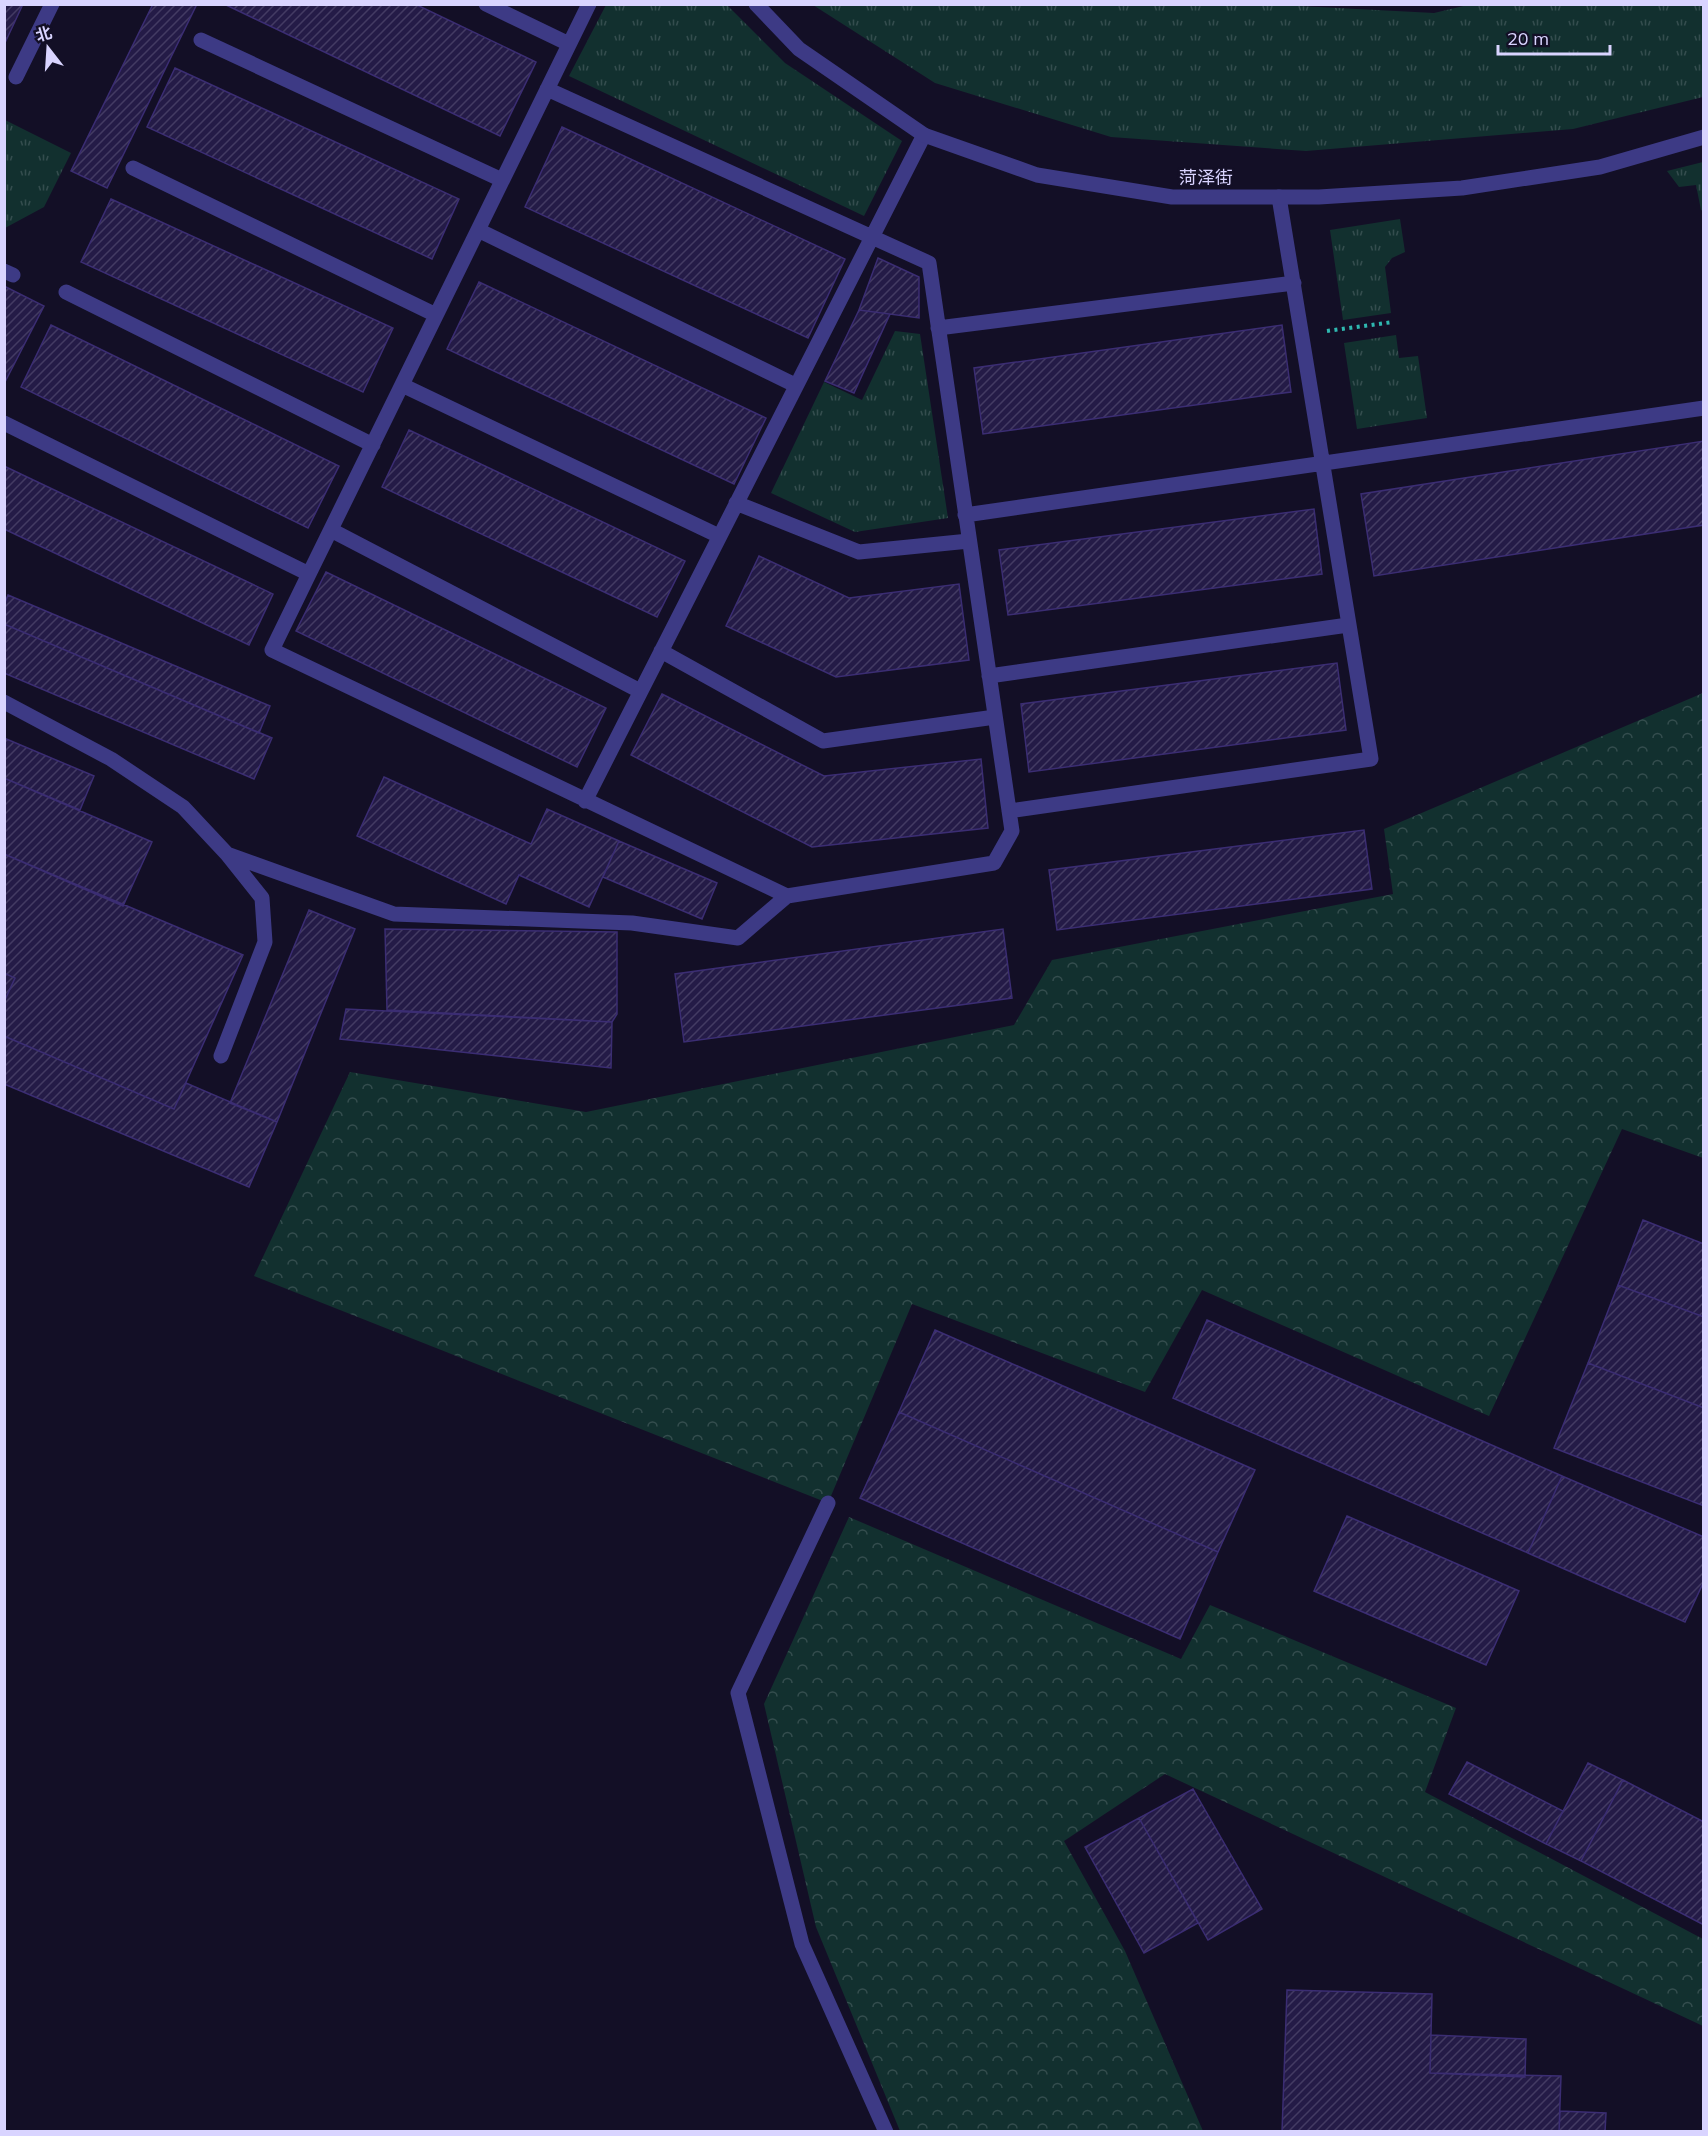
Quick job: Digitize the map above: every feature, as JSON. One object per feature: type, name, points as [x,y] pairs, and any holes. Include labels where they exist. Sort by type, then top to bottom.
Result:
[{"type":"street","points":[[16,77],[52,4]]},
{"type":"street","points":[[486,4],[569,44]]},
{"type":"street","points":[[588,4],[272,650],[787,896]]},
{"type":"street","name":"菏泽街","points":[[756,4],[799,49],[924,135],[1037,175],[1172,197],[1319,197],[1462,188],[1600,167],[1704,137]]},
{"type":"street","points":[[201,40],[502,180]]},
{"type":"street","points":[[227,854],[394,914],[632,923],[738,938],[787,896],[994,863],[1012,831],[929,263],[547,89]]},
{"type":"street","points":[[585,801],[870,236],[924,135]]},
{"type":"street","points":[[133,168],[436,315]]},
{"type":"street","points":[[1009,811],[1371,759],[1347,625],[1324,464],[1279,197]]},
{"type":"street","points":[[478,230],[795,385]]},
{"type":"street","points":[[938,328],[1294,284]]},
{"type":"street","points":[[66,292],[373,445]]},
{"type":"street","points":[[402,385],[719,536]]},
{"type":"street","points":[[965,515],[1704,408]]},
{"type":"street","points":[[4,423],[309,574]]},
{"type":"street","points":[[736,503],[859,552],[969,541]]},
{"type":"street","points":[[331,530],[640,691]]},
{"type":"street","points":[[989,676],[1347,625]]},
{"type":"street","points":[[661,651],[823,741],[995,717]]},
{"type":"street","points":[[4,702],[111,759],[183,807],[227,854],[262,898],[266,942],[221,1056]]},
{"type":"street","points":[[828,1503],[738,1693],[802,1944],[886,2132]]},
{"type":"path","points":[[1302,335],[1393,321]]},
{"type":"green space","points":[[1472,4],[1703,5],[1703,97],[1573,129],[1306,151],[1111,137],[935,83],[813,5],[1280,5],[1434,13]]},
{"type":"green space","points":[[606,5],[727,5],[785,63],[902,141],[864,216],[569,76]]},
{"type":"green space","points":[[5,120],[71,153],[44,207],[5,228]]},
{"type":"green space","points":[[1704,162],[1703,211],[1696,185],[1679,187],[1667,171]]},
{"type":"green space","points":[[1400,219],[1405,252],[1392,258],[1385,267],[1391,313],[1343,320],[1330,230]]},
{"type":"green space","points":[[895,331],[920,334],[948,518],[855,532],[771,493],[824,382],[862,400]]},
{"type":"green space","points":[[1396,335],[1399,358],[1418,356],[1427,418],[1357,429],[1344,343]]},
{"type":"green space","points":[[1703,693],[1703,1158],[1622,1129],[1489,1416],[1202,1290],[1145,1392],[912,1304],[828,1503],[254,1276],[350,1072],[586,1112],[1014,1025],[1052,960],[1393,894],[1384,829]]},
{"type":"green space","points":[[849,1517],[1181,1659],[1210,1605],[1456,1708],[1425,1792],[1703,1939],[1703,2026],[1165,1774],[1064,1841],[1125,1951],[1203,2131],[900,2131],[816,1927],[764,1704]]},
{"type":"building","points":[[4,4],[23,4],[4,45]]},
{"type":"building","points":[[153,4],[197,4],[107,188],[71,171]]},
{"type":"building","points":[[224,4],[415,4],[536,62],[500,136]]},
{"type":"building","points":[[175,68],[459,199],[432,259],[147,127]]},
{"type":"building","points":[[562,127],[845,259],[808,338],[525,207]]},
{"type":"building","points":[[111,199],[393,328],[363,392],[81,262]]},
{"type":"building","points":[[878,258],[919,277],[919,318],[859,310]]},
{"type":"building","points":[[479,282],[766,418],[734,484],[447,349]]},
{"type":"building","points":[[4,286],[44,306],[4,384]]},
{"type":"building","points":[[859,310],[890,314],[854,393],[825,381]]},
{"type":"building","points":[[51,325],[339,466],[308,528],[21,387]]},
{"type":"building","points":[[1282,325],[1291,392],[983,434],[974,368]]},
{"type":"building","points":[[409,430],[685,561],[657,617],[382,487]]},
{"type":"building","points":[[1704,441],[1704,525],[1374,576],[1361,494]]},
{"type":"building","points":[[4,466],[273,594],[249,645],[4,529]]},
{"type":"building","points":[[1314,509],[1322,574],[1008,615],[999,550]]},
{"type":"building","points":[[759,556],[849,598],[959,584],[969,660],[836,677],[726,626]]},
{"type":"building","points":[[326,572],[606,708],[577,767],[296,631]]},
{"type":"building","points":[[8,595],[270,706],[259,733],[4,624],[4,605]]},
{"type":"building","points":[[4,624],[272,738],[254,779],[4,673]]},
{"type":"building","points":[[1337,663],[1346,730],[1029,772],[1021,704]]},
{"type":"building","points":[[662,694],[824,776],[981,759],[988,828],[812,847],[631,755]]},
{"type":"building","points":[[4,738],[94,776],[80,810],[4,778]]},
{"type":"building","points":[[384,777],[531,844],[547,809],[619,841],[589,907],[519,875],[506,904],[357,836]]},
{"type":"building","points":[[4,778],[152,842],[123,906],[4,854]]},
{"type":"building","points":[[1364,830],[1372,889],[1057,930],[1049,870]]},
{"type":"building","points":[[619,841],[717,883],[702,919],[603,877]]},
{"type":"building","points":[[4,854],[243,955],[174,1109],[4,1036],[4,1002],[15,978],[4,973]]},
{"type":"building","points":[[309,910],[355,929],[277,1122],[230,1103]]},
{"type":"building","points":[[385,929],[617,932],[617,1014],[612,1022],[387,1010]]},
{"type":"building","points":[[1003,929],[1012,998],[684,1042],[675,974]]},
{"type":"building","points":[[4,973],[15,978],[4,1002]]},
{"type":"building","points":[[346,1009],[612,1022],[611,1068],[340,1039]]},
{"type":"building","points":[[4,1036],[174,1109],[186,1083],[277,1122],[249,1187],[4,1084]]},
{"type":"building","points":[[1643,1220],[1704,1244],[1704,1317],[1618,1285]]},
{"type":"building","points":[[1618,1285],[1704,1317],[1704,1408],[1588,1363]]},
{"type":"building","points":[[1207,1320],[1562,1476],[1528,1553],[1173,1398]]},
{"type":"building","points":[[935,1330],[1255,1470],[1218,1552],[899,1412]]},
{"type":"building","points":[[1588,1363],[1704,1408],[1704,1506],[1554,1448]]},
{"type":"building","points":[[899,1412],[1218,1552],[1180,1639],[860,1498]]},
{"type":"building","points":[[1562,1476],[1704,1537],[1704,1581],[1685,1622],[1528,1553]]},
{"type":"building","points":[[1347,1516],[1519,1591],[1486,1665],[1314,1591]]},
{"type":"building","points":[[1467,1762],[1563,1811],[1546,1844],[1449,1794]]},
{"type":"building","points":[[1588,1763],[1623,1780],[1581,1861],[1546,1844]]},
{"type":"building","points":[[1623,1780],[1704,1822],[1704,1925],[1581,1861]]},
{"type":"building","points":[[1193,1789],[1262,1909],[1208,1940],[1139,1818]]},
{"type":"building","points":[[1139,1818],[1198,1923],[1144,1953],[1085,1847]]},
{"type":"building","points":[[1287,1990],[1432,1994],[1430,2073],[1561,2076],[1559,2132],[1282,2132]]},
{"type":"building","points":[[1431,2035],[1526,2039],[1525,2077],[1430,2073]]},
{"type":"building","points":[[1560,2111],[1606,2113],[1605,2132],[1559,2132]]}]
